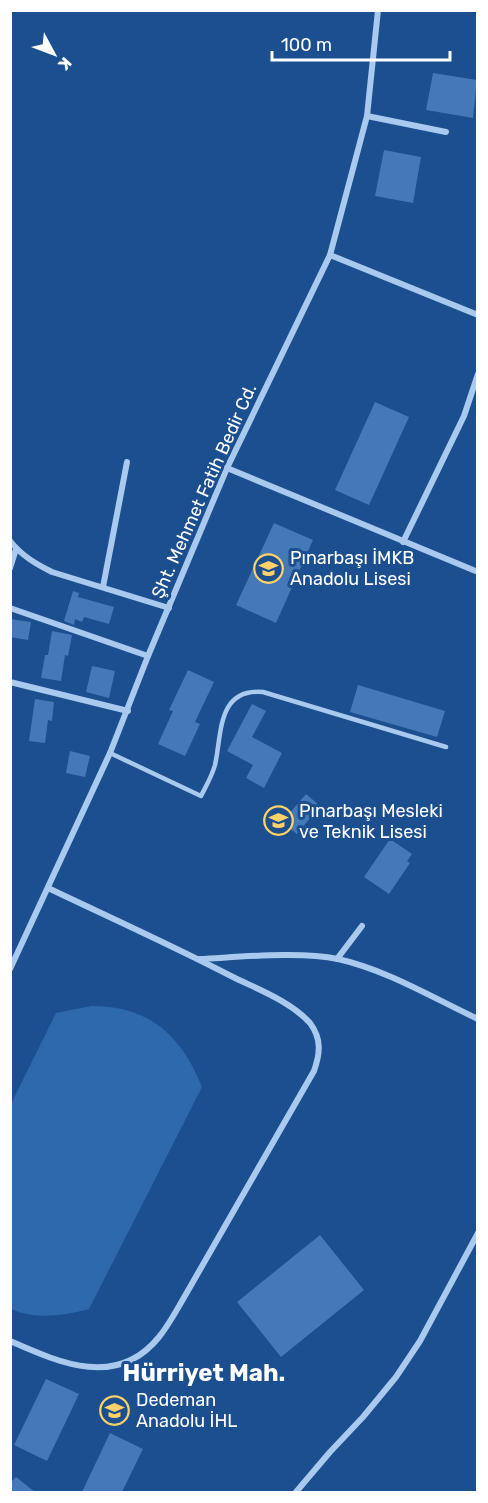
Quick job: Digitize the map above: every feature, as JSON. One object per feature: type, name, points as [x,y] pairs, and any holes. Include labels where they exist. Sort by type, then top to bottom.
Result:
[{"type":"street","name":"Şht. Mehmet Fatih Bedir Cd.","points":[[10,969],[110,753],[227,468],[330,255],[367,116],[378,10]]},
{"type":"street","points":[[367,116],[446,132]]},
{"type":"street","points":[[330,255],[477,315]]},
{"type":"street","points":[[403,542],[464,416],[477,374]]},
{"type":"street","points":[[103,587],[127,462]]},
{"type":"street","points":[[227,468],[477,572]]},
{"type":"street","points":[[10,541],[16,549],[35,564],[52,572],[169,608]]},
{"type":"street","points":[[10,568],[16,549]]},
{"type":"street","points":[[10,608],[148,656]]},
{"type":"street","points":[[10,682],[128,711]]},
{"type":"street","points":[[10,1341],[55,1360],[98,1368],[130,1360],[158,1338],[182,1302],[314,1071],[320,1052],[317,1035],[310,1024],[298,1012],[279,1000],[48,888]]},
{"type":"street","points":[[337,959],[362,926]]},
{"type":"street","points":[[198,959],[297,956],[337,959],[408,985],[477,1020]]},
{"type":"street","points":[[296,1492],[396,1377],[420,1341],[477,1233]]},
{"type":"lane","points":[[110,753],[201,796],[215,765],[220,727],[226,713],[239,695],[252,691],[263,692],[446,747]]},
{"type":"shaded area","points":[[92,1006],[130,1011],[160,1027],[184,1052],[202,1087],[89,1309],[70,1314],[30,1315],[11,1309],[11,1104],[56,1013]]},
{"type":"building","points":[[433,73],[477,80],[473,118],[426,110]]},
{"type":"building","points":[[384,150],[421,157],[413,203],[375,196]]},
{"type":"building","points":[[375,402],[409,417],[369,505],[335,490]]},
{"type":"building","points":[[274,523],[313,540],[276,623],[236,605]]},
{"type":"building","points":[[73,591],[79,593],[78,597],[114,607],[109,624],[84,617],[82,622],[75,619],[74,625],[64,621]]},
{"type":"building","points":[[10,619],[31,622],[28,640],[10,637]]},
{"type":"building","points":[[52,631],[72,635],[68,656],[65,655],[61,681],[41,678]]},
{"type":"building","points":[[92,666],[115,671],[109,698],[86,692]]},
{"type":"building","points":[[188,670],[214,682],[195,722],[200,724],[185,756],[158,744],[173,711],[169,710]]},
{"type":"building","points":[[358,685],[445,711],[437,737],[350,712]]},
{"type":"building","points":[[35,699],[54,702],[52,721],[48,720],[45,743],[29,741]]},
{"type":"building","points":[[252,704],[266,711],[252,737],[282,753],[264,788],[246,778],[253,765],[227,751]]},
{"type":"building","points":[[70,751],[90,756],[85,777],[66,773]]},
{"type":"building","points":[[306,794],[320,806],[297,834],[282,822]]},
{"type":"building","points":[[390,839],[412,854],[407,861],[410,863],[389,894],[364,877]]},
{"type":"building","points":[[320,1235],[364,1290],[281,1357],[237,1302]]},
{"type":"building","points":[[46,1379],[79,1394],[47,1461],[14,1445]]},
{"type":"building","points":[[110,1433],[143,1449],[122,1492],[82,1492]]},
{"type":"building","points":[[16,1477],[35,1492],[10,1492],[10,1483]]},
{"type":"place","name":"Pınarbaşı İMKB Anadolu Lisesi","points":[[269,568]]},
{"type":"place","name":"Pınarbaşı Mesleki ve Teknik Lisesi","points":[[278,821]]},
{"type":"place","name":"Dedeman Anadolu İHL","points":[[115,1410]]},
{"type":"district","name":"Hürriyet Mah.","points":[[204,1373]]}]
